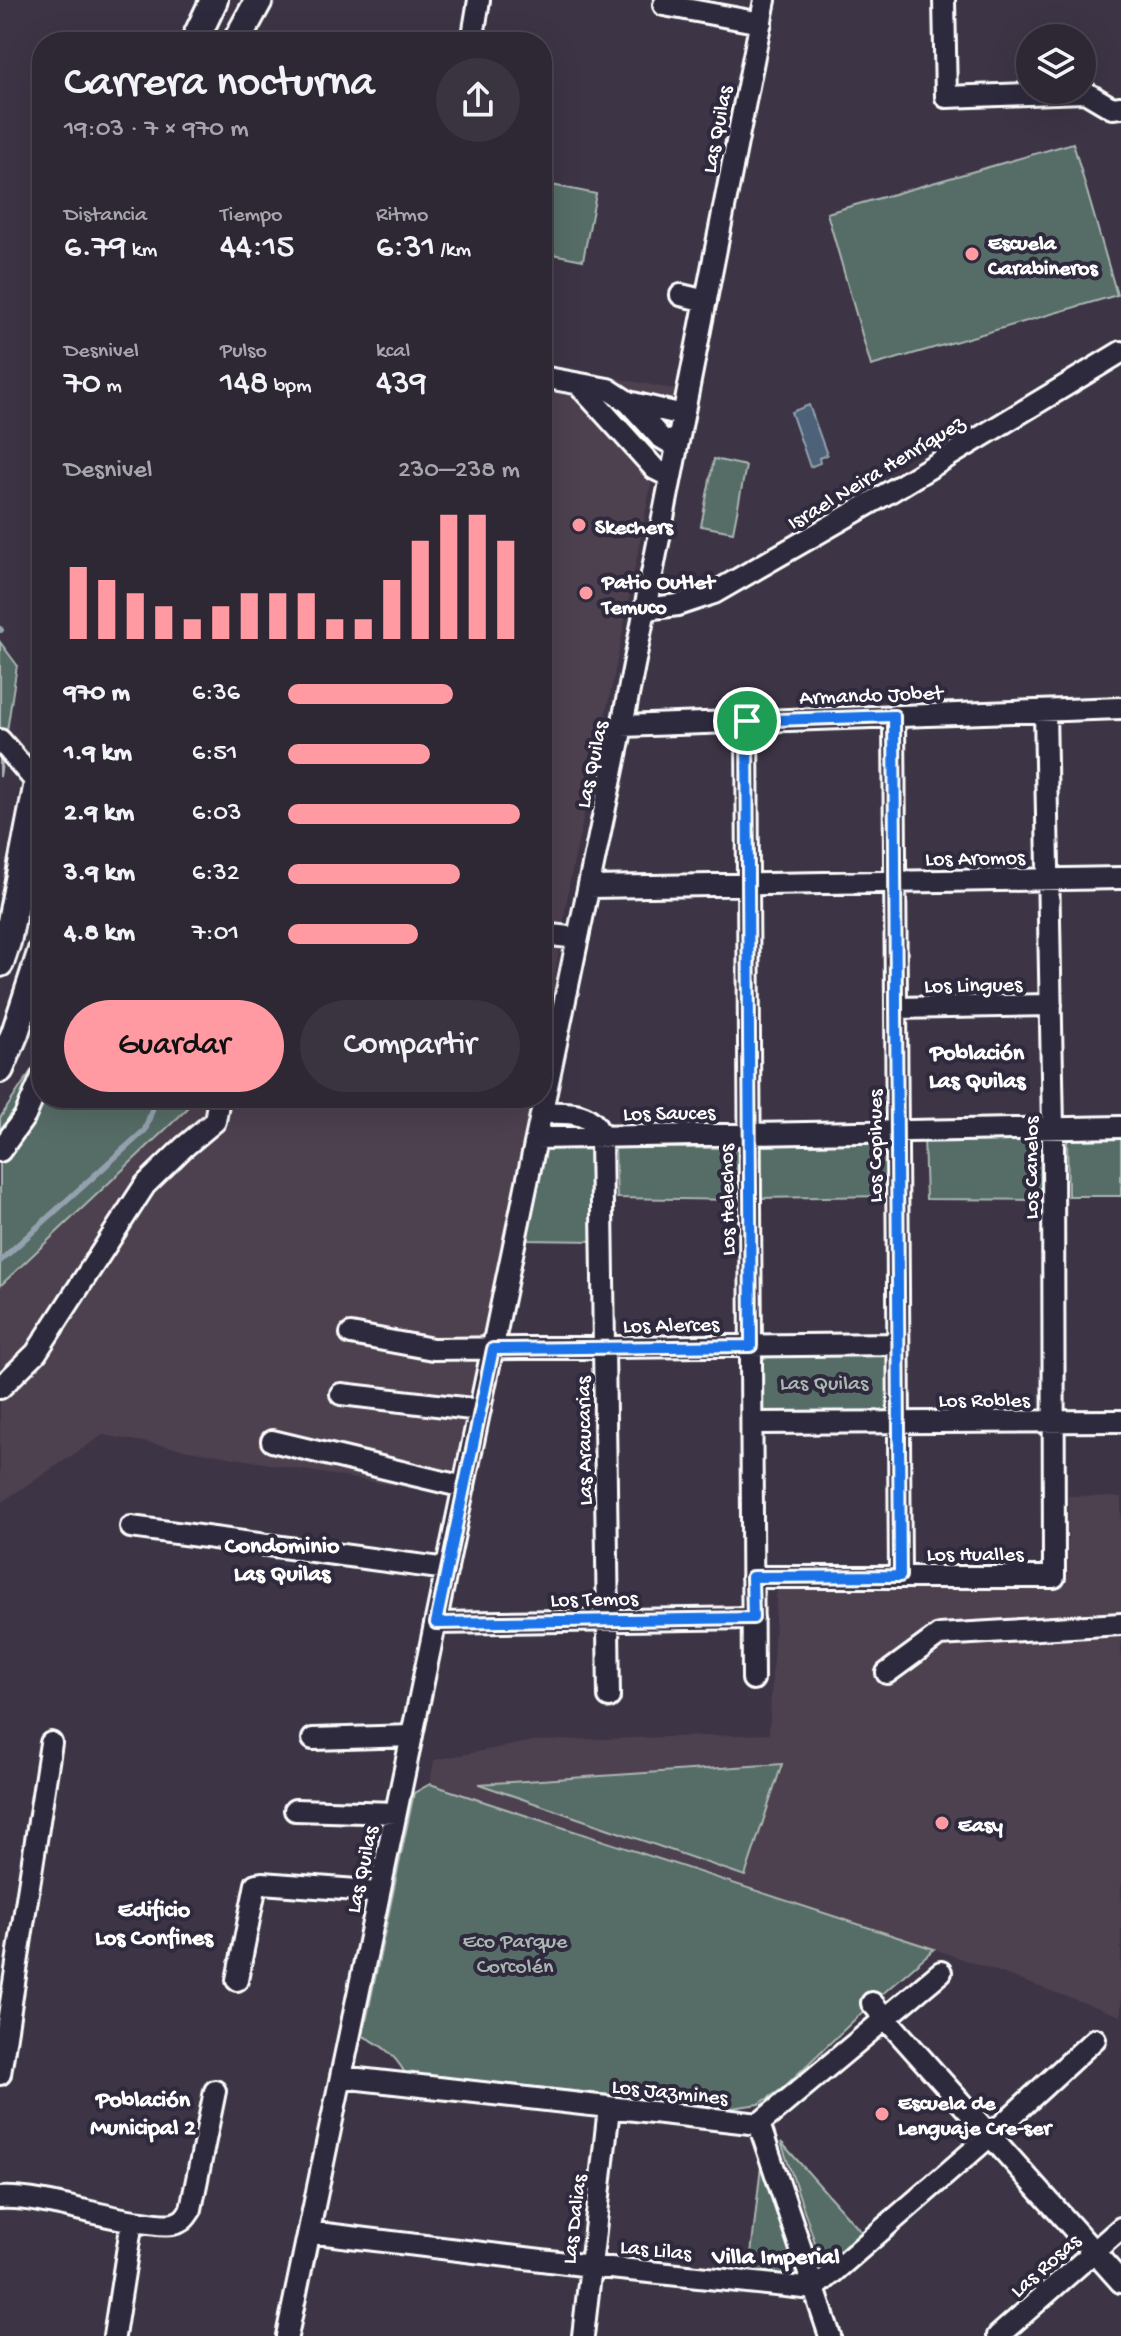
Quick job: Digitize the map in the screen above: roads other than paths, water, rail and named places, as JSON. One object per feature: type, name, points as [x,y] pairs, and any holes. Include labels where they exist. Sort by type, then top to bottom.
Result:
[{"type":"main road","points":[[199,32],[214,0]]},
{"type":"main road","points":[[241,32],[259,0]]},
{"type":"main road","points":[[0,963],[7,942],[32,814]]},
{"type":"main road","points":[[0,1069],[32,1009]]},
{"type":"street","points":[[474,32],[479,0]]},
{"type":"street","name":"Las Quilas","points":[[552,1036],[589,887],[765,0]]},
{"type":"street","points":[[944,0],[946,97],[1085,92],[1112,108],[1121,107]]},
{"type":"street","points":[[664,5],[761,23]]},
{"type":"street","points":[[681,295],[706,301]]},
{"type":"street","name":"Israel Neira Henríquez","points":[[645,609],[678,605],[714,593],[893,490],[1121,352]]},
{"type":"street","points":[[552,379],[608,389],[628,402],[660,437],[677,447]]},
{"type":"street","points":[[578,384],[655,469],[671,477]]},
{"type":"street","points":[[628,402],[683,415]]},
{"type":"street","name":"Armando Jobet","points":[[622,726],[1121,708]]},
{"type":"street","name":"Los Canelos","points":[[1045,711],[1053,1128],[1054,1577]]},
{"type":"street","name":"Los Copihues","points":[[894,716],[900,1576]]},
{"type":"street","name":"Los Helechos","points":[[747,721],[753,1679]]},
{"type":"street","points":[[0,740],[32,766]]},
{"type":"street","name":"Los Aromos","points":[[589,887],[1121,878]]},
{"type":"street","points":[[552,935],[578,938]]},
{"type":"street","name":"Los Lingues","points":[[896,1008],[1051,1005]]},
{"type":"street","points":[[0,1151],[25,1116],[32,1100]]},
{"type":"street","points":[[0,1388],[36,1353],[145,1185],[215,1121],[217,1108]]},
{"type":"street","name":"Las Quilas","points":[[287,2336],[542,1108]]},
{"type":"street","name":"Los Sauces","points":[[542,1113],[583,1115],[595,1123],[601,1137]]},
{"type":"street","name":"Los Sauces","points":[[537,1138],[1121,1127]]},
{"type":"street","name":"Las Araucarias","points":[[601,1137],[609,1697]]},
{"type":"street","name":"Los Alerces","points":[[351,1334],[433,1349],[898,1344]]},
{"type":"street","points":[[341,1394],[480,1410]]},
{"type":"street","name":"Los Robles","points":[[752,1423],[1121,1421]]},
{"type":"street","points":[[272,1441],[464,1487]]},
{"type":"street","points":[[131,1527],[447,1569]]},
{"type":"street","name":"Los Hualles","points":[[752,1577],[1054,1577]]},
{"type":"street","name":"Los Temos","points":[[436,1623],[753,1618]]},
{"type":"street","points":[[887,1673],[939,1635],[1121,1624]]},
{"type":"street","points":[[313,1739],[412,1736]]},
{"type":"street","points":[[0,2074],[51,1743]]},
{"type":"street","points":[[295,1810],[396,1813]]},
{"type":"street","points":[[237,1980],[256,1884],[379,1894]]},
{"type":"street","points":[[830,2336],[759,2124],[879,2011],[941,1972]]},
{"type":"street","points":[[879,2011],[1121,2282]]},
{"type":"street","points":[[814,2289],[991,2135],[1095,2039]]},
{"type":"street","name":"Los Jazmines","points":[[341,2077],[759,2124]]},
{"type":"street","points":[[0,2198],[164,2225],[185,2220],[191,2209],[215,2091]]},
{"type":"street","name":"Las Dalias","points":[[583,2336],[609,2108]]},
{"type":"street","points":[[114,2336],[132,2221]]},
{"type":"street","name":"Las Rosas","points":[[998,2336],[1121,2228]]},
{"type":"street","name":"Las Lilas","points":[[309,2232],[814,2289]]},
{"type":"water","points":[[809,405],[827,455],[819,458],[820,463],[810,467],[791,412]]},
{"type":"waterway","points":[[0,1261],[145,1130],[153,1108]]},
{"type":"place","name":"Escuela Carabineros","points":[[972,254]]},
{"type":"place","name":"Skechers","points":[[579,525]]},
{"type":"place","name":"Patio Outlet Temuco","points":[[586,593]]},
{"type":"place","name":"Easy","points":[[942,1823]]},
{"type":"place","name":"Escuela de Lenguaje Cre-ser","points":[[882,2114]]},
{"type":"district","name":"Población Las Quilas","points":[[977,1065]]},
{"type":"district","name":"Condominio Las Quilas","points":[[282,1558]]},
{"type":"district","name":"Edificio Los Confines","points":[[154,1922]]},
{"type":"district","name":"Población Municipal 2","points":[[143,2112]]},
{"type":"district","name":"Villa Imperial","points":[[776,2255]]},
{"type":"park label","name":"Eco Parque Corcolén","points":[[515,1952]]}]
